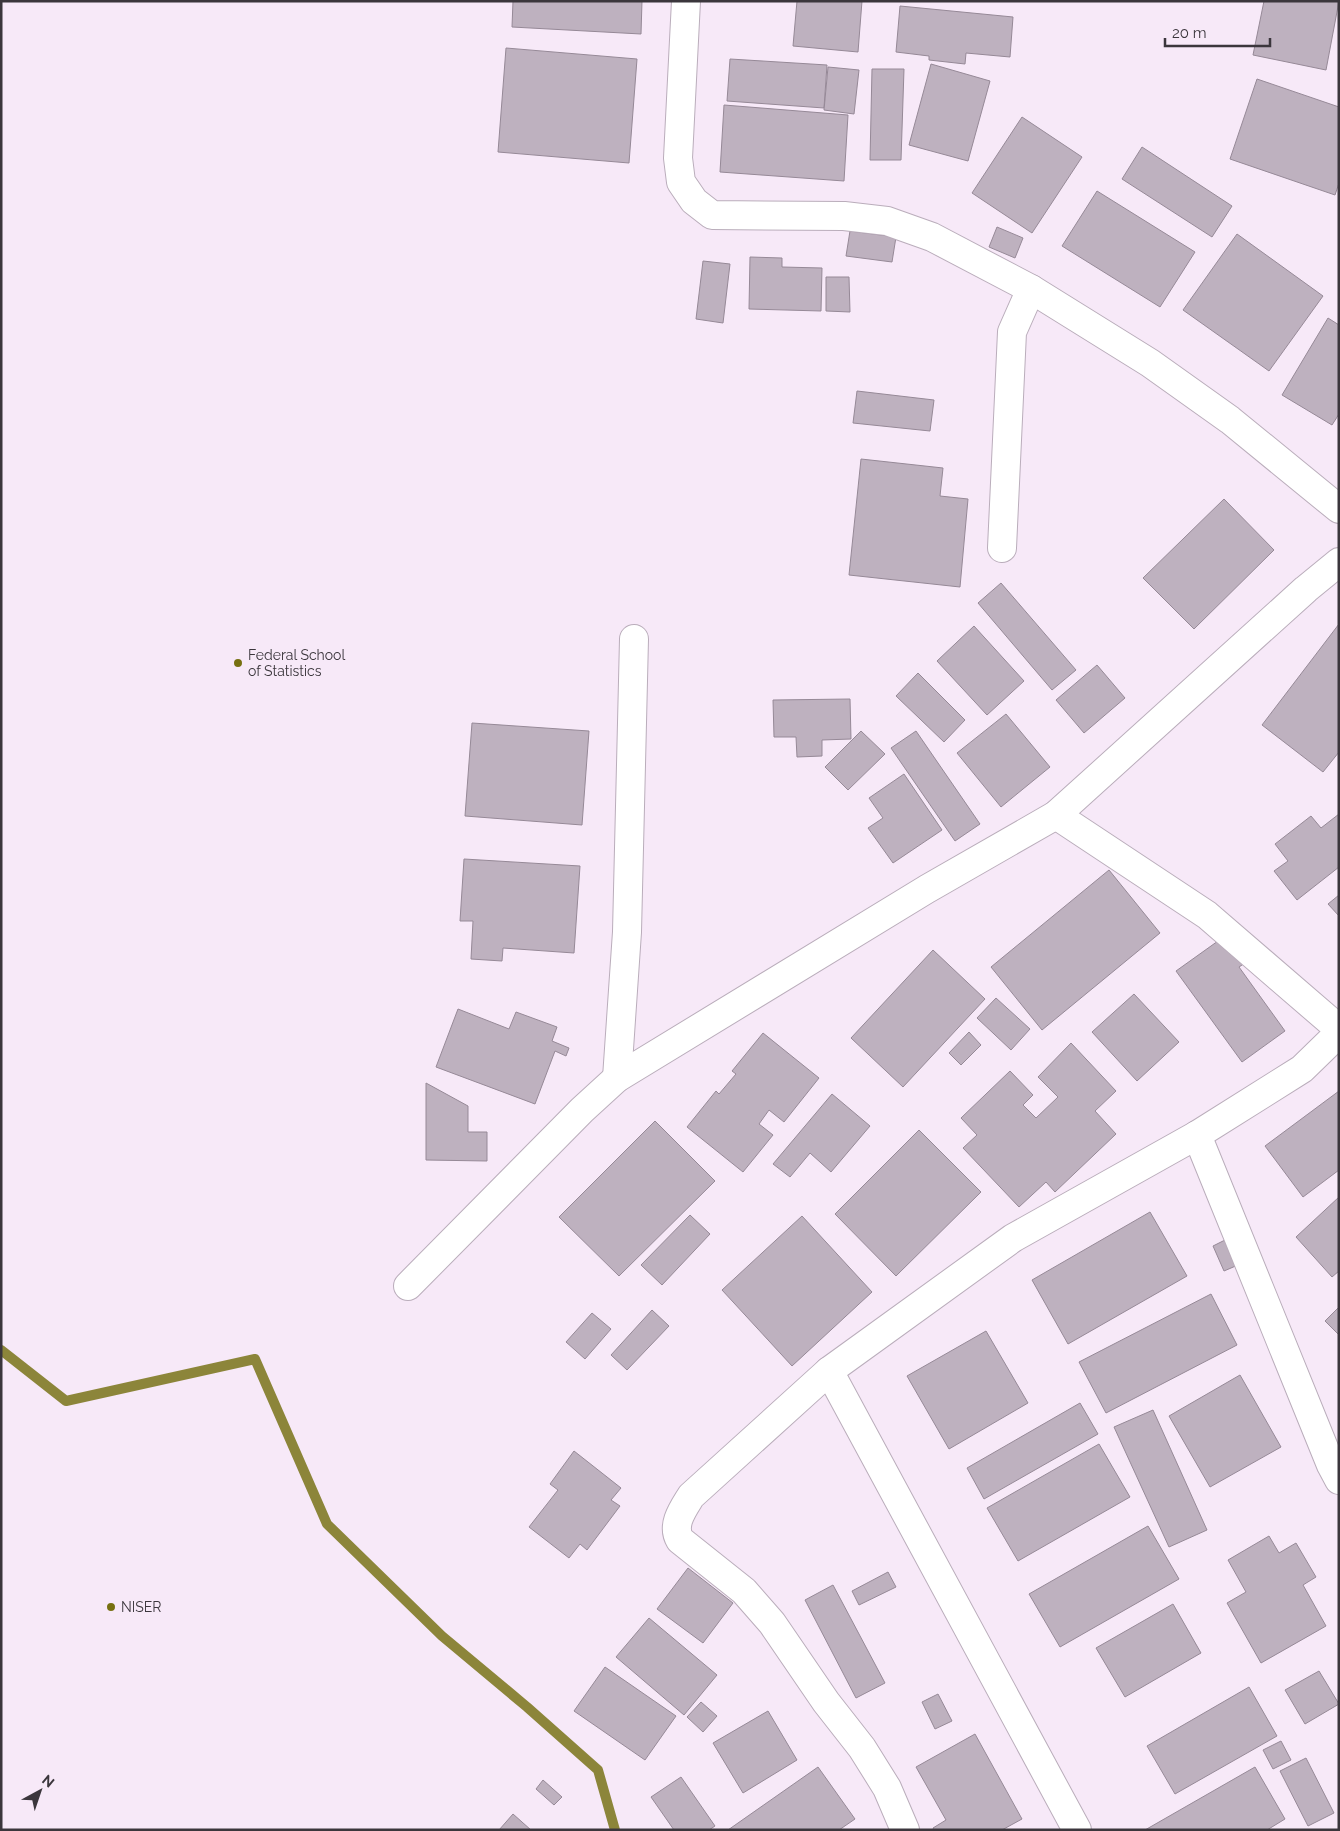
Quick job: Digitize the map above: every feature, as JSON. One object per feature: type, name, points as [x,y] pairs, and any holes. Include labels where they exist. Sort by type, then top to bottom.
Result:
[{"type":"street","points":[[686,1],[678,158],[681,182],[694,201],[712,215],[844,216],[887,221],[932,237],[1031,289],[1150,363],[1230,420],[1339,510]]},
{"type":"street","points":[[1002,548],[1012,332],[1031,289]]},
{"type":"street","points":[[408,1286],[582,1110],[617,1078],[927,889],[1056,815],[1306,589],[1339,562]]},
{"type":"street","points":[[617,1078],[627,932],[634,639]]},
{"type":"street","points":[[1056,815],[1207,915],[1339,1029]]},
{"type":"street","points":[[905,1830],[887,1788],[862,1748],[826,1702],[772,1622],[744,1591],[695,1552],[677,1535],[680,1513],[690,1496],[829,1372],[1013,1238],[1197,1135],[1302,1069],[1339,1033]]},
{"type":"street","points":[[1197,1135],[1331,1465],[1339,1480]]},
{"type":"street","points":[[829,1372],[1077,1830]]},
{"type":"building","points":[[513,1],[642,1],[641,34],[512,27]]},
{"type":"building","points":[[797,1],[862,1],[858,52],[793,46]]},
{"type":"building","points":[[1264,1],[1339,1],[1326,70],[1253,55]]},
{"type":"building","points":[[900,6],[1013,17],[1010,57],[966,53],[965,64],[929,60],[929,56],[896,52]]},
{"type":"building","points":[[506,48],[637,59],[629,163],[498,152]]},
{"type":"building","points":[[730,59],[827,65],[824,108],[727,101]]},
{"type":"building","points":[[931,64],[990,81],[968,161],[909,145]]},
{"type":"building","points":[[828,67],[859,70],[854,114],[824,110]]},
{"type":"building","points":[[872,69],[904,69],[901,160],[870,160]]},
{"type":"building","points":[[1257,79],[1339,107],[1339,183],[1335,195],[1230,159]]},
{"type":"building","points":[[724,105],[848,115],[844,181],[720,172]]},
{"type":"building","points":[[1022,117],[1082,157],[1032,233],[972,193]]},
{"type":"building","points":[[1142,147],[1232,206],[1212,237],[1122,179]]},
{"type":"building","points":[[1097,191],[1195,252],[1160,307],[1062,246]]},
{"type":"building","points":[[997,227],[1023,238],[1015,258],[989,247]]},
{"type":"building","points":[[850,231],[896,237],[892,262],[846,256]]},
{"type":"building","points":[[1237,234],[1323,296],[1269,371],[1183,310]]},
{"type":"building","points":[[750,257],[782,258],[782,267],[822,268],[821,311],[749,309]]},
{"type":"building","points":[[703,261],[730,264],[723,323],[696,319]]},
{"type":"building","points":[[826,277],[849,277],[850,312],[826,311]]},
{"type":"building","points":[[1328,318],[1339,325],[1339,414],[1332,425],[1282,395]]},
{"type":"building","points":[[857,391],[934,400],[930,431],[853,423]]},
{"type":"building","points":[[861,459],[943,468],[940,496],[968,499],[960,587],[849,575]]},
{"type":"building","points":[[1224,499],[1274,550],[1194,629],[1143,578]]},
{"type":"building","points":[[1001,583],[1076,670],[1052,690],[978,603]]},
{"type":"building","points":[[1339,624],[1339,752],[1323,772],[1262,725]]},
{"type":"building","points":[[974,626],[1024,681],[987,715],[937,661]]},
{"type":"building","points":[[1097,665],[1125,698],[1084,733],[1056,700]]},
{"type":"building","points":[[918,673],[965,720],[944,742],[896,696]]},
{"type":"building","points":[[850,699],[851,739],[822,740],[822,756],[797,757],[796,737],[774,737],[773,700]]},
{"type":"building","points":[[1006,714],[1050,767],[1001,807],[957,753]]},
{"type":"building","points":[[472,723],[589,731],[582,825],[465,816]]},
{"type":"building","points":[[861,731],[885,754],[848,790],[825,767]]},
{"type":"building","points":[[916,731],[980,824],[955,841],[891,748]]},
{"type":"building","points":[[904,774],[942,830],[893,863],[868,828],[883,818],[869,798]]},
{"type":"building","points":[[1339,814],[1339,867],[1297,900],[1274,871],[1288,861],[1275,844],[1311,816],[1321,828]]},
{"type":"building","points":[[464,859],[580,866],[574,953],[503,948],[502,961],[471,959],[473,921],[460,921]]},
{"type":"building","points":[[1109,870],[1160,933],[1042,1030],[991,967]]},
{"type":"building","points":[[1339,895],[1339,916],[1328,904]]},
{"type":"building","points":[[1225,936],[1245,963],[1239,967],[1285,1031],[1242,1062],[1176,971]]},
{"type":"building","points":[[933,950],[985,999],[903,1087],[851,1038]]},
{"type":"building","points":[[1134,994],[1179,1042],[1137,1081],[1092,1032]]},
{"type":"building","points":[[996,998],[1030,1029],[1011,1050],[977,1018]]},
{"type":"building","points":[[458,1009],[509,1029],[516,1012],[557,1027],[552,1041],[569,1048],[566,1056],[555,1051],[535,1104],[436,1067]]},
{"type":"building","points":[[969,1032],[981,1045],[961,1065],[949,1053]]},
{"type":"building","points":[[763,1033],[819,1078],[784,1122],[769,1110],[759,1124],[773,1135],[743,1172],[687,1127],[716,1091],[719,1094],[736,1074],[732,1071]]},
{"type":"building","points":[[1071,1043],[1116,1091],[1095,1111],[1116,1134],[1055,1192],[1046,1182],[1019,1207],[963,1148],[977,1135],[961,1118],[1010,1071],[1033,1095],[1023,1105],[1036,1118],[1058,1097],[1038,1077]]},
{"type":"building","points":[[426,1083],[468,1106],[468,1132],[487,1132],[487,1161],[426,1160]]},
{"type":"building","points":[[1339,1091],[1339,1170],[1303,1197],[1265,1146]]},
{"type":"building","points":[[832,1094],[870,1126],[831,1172],[810,1153],[790,1177],[773,1164]]},
{"type":"building","points":[[655,1121],[715,1181],[619,1276],[559,1217]]},
{"type":"building","points":[[919,1130],[981,1192],[896,1276],[835,1214]]},
{"type":"building","points":[[1339,1197],[1339,1271],[1332,1277],[1296,1237]]},
{"type":"building","points":[[1150,1212],[1187,1276],[1068,1344],[1032,1280]]},
{"type":"building","points":[[690,1215],[710,1234],[662,1285],[641,1265]]},
{"type":"building","points":[[802,1216],[872,1292],[792,1366],[722,1290]]},
{"type":"building","points":[[1227,1239],[1238,1265],[1224,1271],[1213,1246]]},
{"type":"building","points":[[1211,1294],[1237,1345],[1106,1413],[1079,1362]]},
{"type":"building","points":[[1339,1307],[1339,1335],[1325,1321]]},
{"type":"building","points":[[652,1310],[669,1326],[627,1370],[611,1355]]},
{"type":"building","points":[[592,1313],[611,1329],[585,1359],[566,1342]]},
{"type":"building","points":[[986,1331],[1028,1403],[949,1449],[907,1376]]},
{"type":"building","points":[[1240,1375],[1281,1447],[1210,1487],[1169,1416]]},
{"type":"building","points":[[1080,1403],[1098,1434],[984,1499],[967,1468]]},
{"type":"building","points":[[1153,1410],[1207,1530],[1169,1547],[1114,1427]]},
{"type":"building","points":[[1099,1444],[1130,1497],[1018,1561],[987,1508]]},
{"type":"building","points":[[574,1451],[621,1488],[611,1500],[620,1506],[587,1550],[580,1544],[569,1558],[529,1527],[558,1490],[550,1484]]},
{"type":"building","points":[[1148,1526],[1179,1579],[1060,1647],[1029,1594]]},
{"type":"building","points":[[1269,1536],[1279,1553],[1296,1543],[1316,1577],[1303,1585],[1326,1626],[1261,1663],[1227,1603],[1246,1592],[1228,1560]]},
{"type":"building","points":[[688,1568],[733,1603],[703,1643],[657,1609]]},
{"type":"building","points":[[888,1572],[896,1587],[859,1605],[852,1591]]},
{"type":"building","points":[[833,1585],[885,1683],[856,1698],[805,1600]]},
{"type":"building","points":[[1173,1604],[1201,1653],[1125,1697],[1096,1648]]},
{"type":"building","points":[[649,1618],[717,1675],[684,1715],[616,1657]]},
{"type":"building","points":[[605,1667],[676,1716],[645,1760],[574,1711]]},
{"type":"building","points":[[1319,1671],[1339,1704],[1305,1724],[1285,1690]]},
{"type":"building","points":[[1249,1687],[1277,1736],[1175,1794],[1147,1746]]},
{"type":"building","points":[[938,1694],[952,1721],[935,1729],[922,1702]]},
{"type":"building","points":[[701,1702],[717,1716],[703,1732],[687,1717]]},
{"type":"building","points":[[768,1711],[797,1760],[743,1793],[713,1743]]},
{"type":"building","points":[[975,1734],[1022,1819],[1002,1830],[934,1830],[933,1828],[946,1820],[916,1767]]},
{"type":"building","points":[[1281,1741],[1291,1760],[1273,1769],[1263,1750]]},
{"type":"building","points":[[1306,1758],[1334,1813],[1308,1826],[1280,1771]]},
{"type":"building","points":[[818,1767],[855,1819],[839,1830],[728,1830]]},
{"type":"building","points":[[1255,1767],[1285,1819],[1267,1830],[1145,1830]]},
{"type":"building","points":[[681,1777],[715,1826],[709,1830],[674,1830],[651,1797]]},
{"type":"building","points":[[543,1780],[562,1797],[554,1805],[536,1789]]},
{"type":"building","points":[[513,1814],[531,1830],[499,1830]]},
{"type":"waterway","points":[[1,1350],[66,1401],[255,1359],[327,1524],[442,1636],[527,1707],[598,1770],[615,1830]]},
{"type":"place","name":"Federal School of Statistics","points":[[238,663]]},
{"type":"place","name":"NISER","points":[[111,1607]]}]
